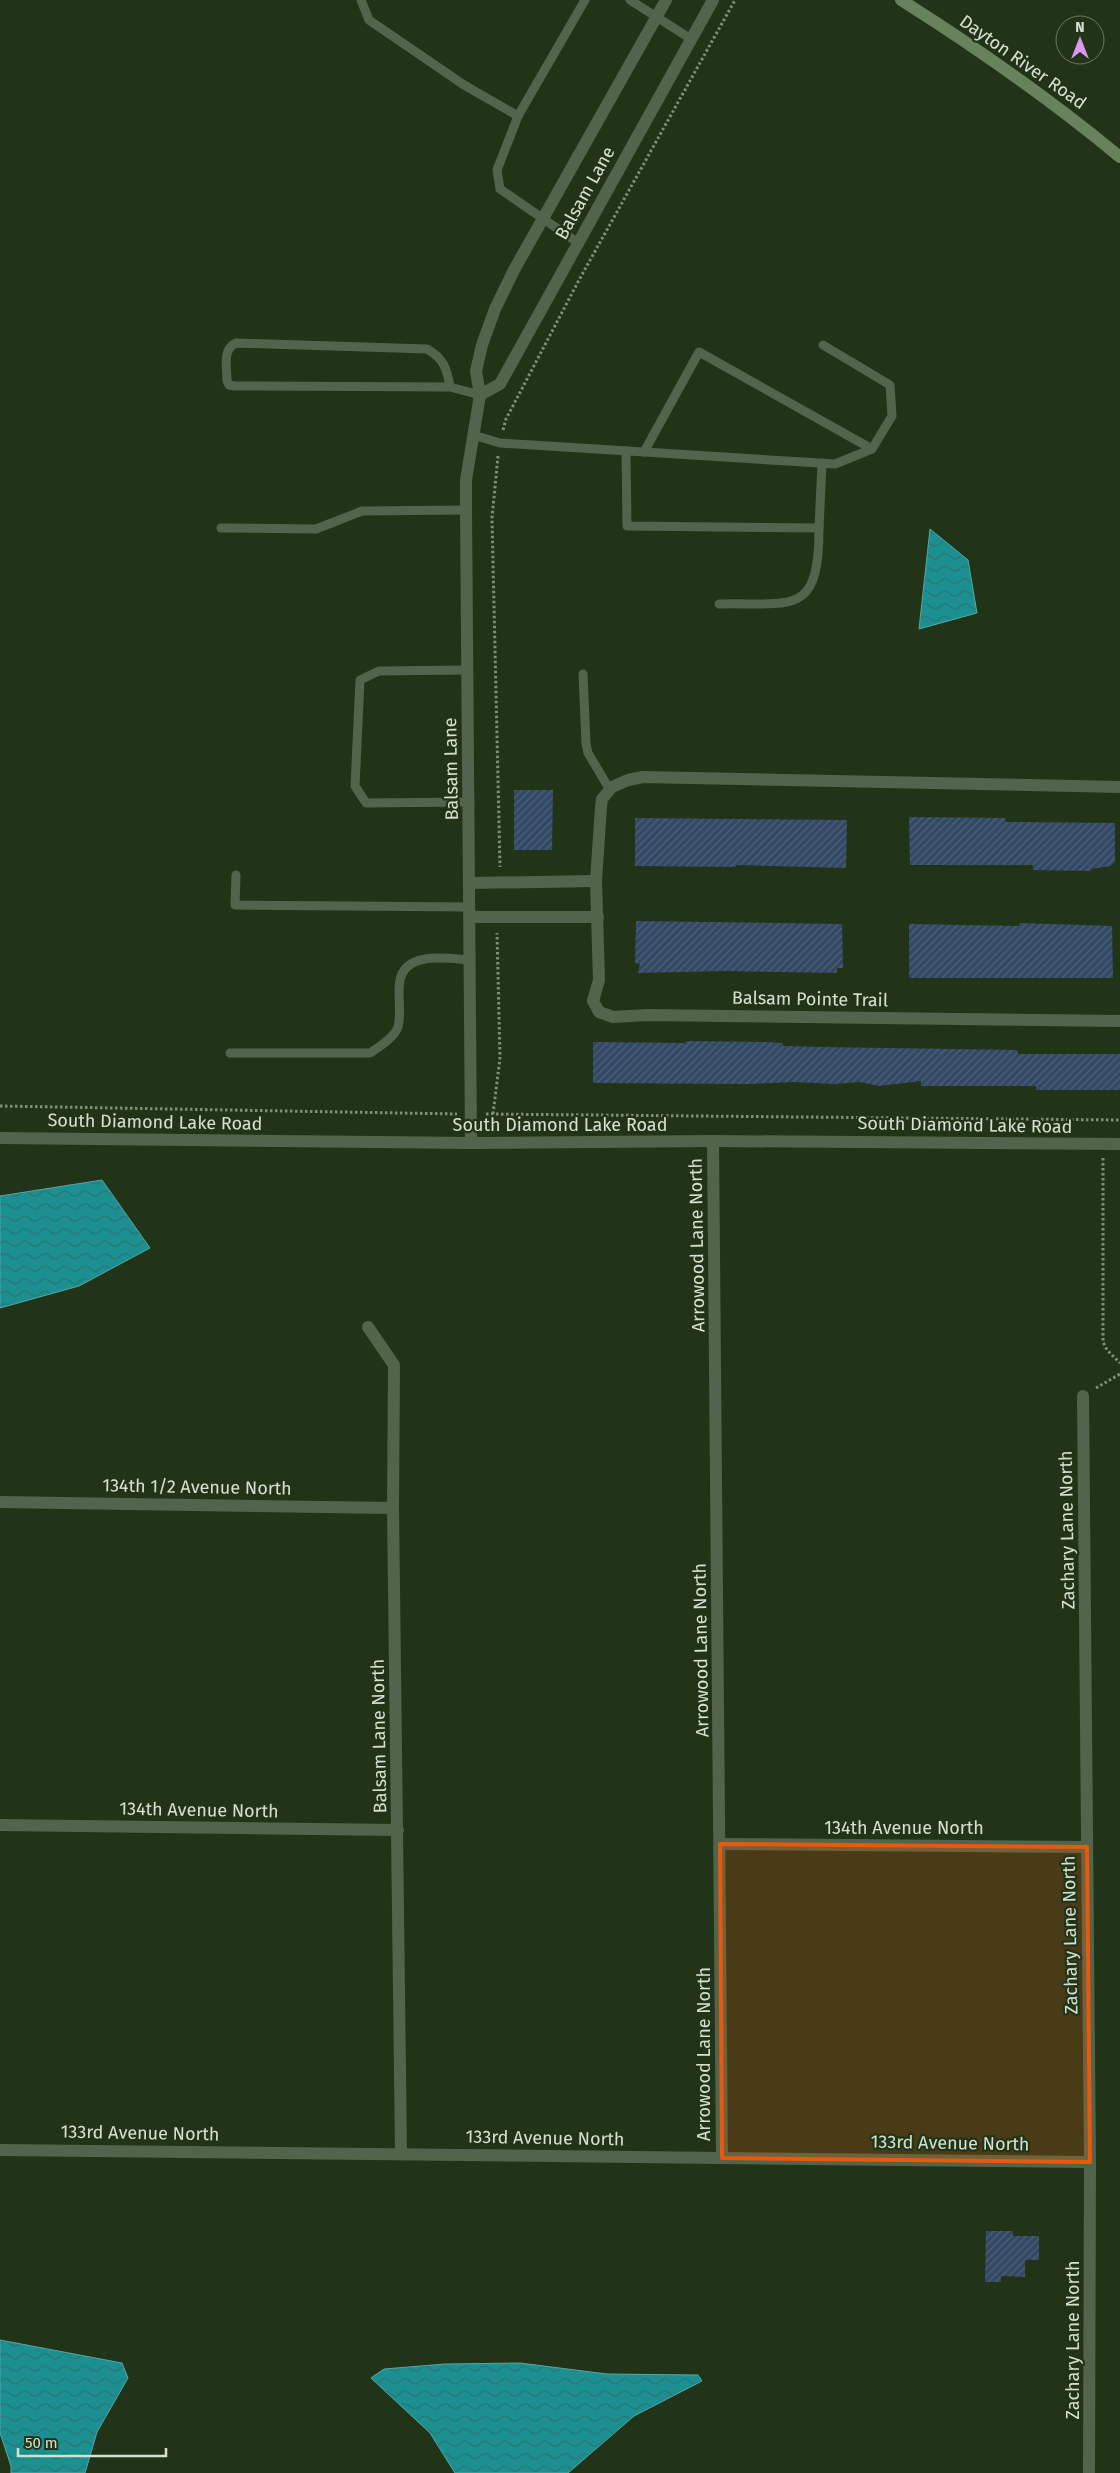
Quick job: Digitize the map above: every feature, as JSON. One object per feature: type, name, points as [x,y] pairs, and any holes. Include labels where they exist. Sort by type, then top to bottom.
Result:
[{"type":"main road","name":"Dayton River Road","points":[[901,0],[962,38],[1075,120],[1120,157]]},
{"type":"street","name":"Balsam Lane","points":[[471,1143],[470,802],[466,480],[480,395],[476,371],[488,327],[514,270],[666,0]]},
{"type":"street","name":"Balsam Lane","points":[[480,395],[500,384],[577,242],[713,0]]},
{"type":"street","points":[[610,790],[628,780],[643,777],[1120,786]]},
{"type":"street","name":"Balsam Pointe Trail","points":[[610,790],[602,799],[600,807],[596,882],[599,980],[593,1001],[595,1009],[607,1016],[1120,1021]]},
{"type":"street","points":[[470,883],[596,882]]},
{"type":"street","points":[[470,912],[497,917],[598,917]]},
{"type":"street","name":"South Diamond Lake Road","points":[[0,1138],[471,1143],[713,1141],[1120,1144]]},
{"type":"street","name":"Arrowood Lane North","points":[[713,1141],[722,2158]]},
{"type":"street","name":"Balsam Lane North","points":[[368,1327],[394,1365],[393,1508],[401,2153]]},
{"type":"street","name":"Zachary Lane North","points":[[1083,1396],[1090,2162],[1089,2473]]},
{"type":"street","name":"134th 1/2 Avenue North","points":[[0,1502],[393,1508]]},
{"type":"street","name":"134th Avenue North","points":[[0,1825],[398,1830]]},
{"type":"street","name":"134th Avenue North","points":[[720,1844],[1087,1847]]},
{"type":"street","name":"133rd Avenue North","points":[[0,2150],[1090,2162]]},
{"type":"lane","points":[[361,0],[369,20],[464,85],[518,116]]},
{"type":"lane","points":[[577,242],[500,189],[497,170],[518,116],[585,0]]},
{"type":"lane","points":[[630,0],[691,39]]},
{"type":"lane","points":[[450,387],[446,367],[438,356],[426,349],[236,344],[230,346],[227,351],[227,381],[229,385],[450,387],[480,395]]},
{"type":"lane","points":[[472,435],[500,443],[835,464],[872,450],[892,416],[890,385],[823,345]]},
{"type":"lane","points":[[644,452],[699,352],[872,450]]},
{"type":"lane","points":[[626,451],[627,526],[819,528]]},
{"type":"lane","points":[[719,604],[793,602],[805,595],[814,579],[819,560],[822,463]]},
{"type":"lane","points":[[221,528],[316,529],[362,511],[466,510]]},
{"type":"lane","points":[[468,670],[379,671],[360,680],[355,786],[366,803],[470,802]]},
{"type":"lane","points":[[583,674],[588,753],[610,790]]},
{"type":"lane","points":[[236,875],[235,905],[470,912]]},
{"type":"lane","points":[[230,1053],[370,1053],[386,1042],[398,1028],[400,978],[409,965],[429,957],[471,960]]},
{"type":"path","points":[[500,883],[492,518],[500,443],[506,419],[579,280],[735,0]]},
{"type":"path","points":[[493,1114],[500,1058],[497,917]]},
{"type":"path","points":[[0,1106],[471,1114],[1120,1120]]},
{"type":"path","points":[[1102,1120],[1103,1342],[1106,1350],[1120,1363]]},
{"type":"path","points":[[1083,1396],[1120,1374]]},
{"type":"highlighted area","points":[[720,1844],[1087,1847],[1090,2162],[722,2158]]},
{"type":"water","points":[[930,529],[968,560],[977,613],[919,629]]},
{"type":"water","points":[[102,1180],[150,1248],[79,1286],[0,1308],[0,1196]]},
{"type":"water","points":[[0,2340],[122,2363],[128,2378],[97,2432],[85,2473],[11,2473],[11,2466],[0,2433]]},
{"type":"water","points":[[520,2363],[607,2374],[698,2375],[702,2381],[634,2416],[568,2473],[455,2473],[430,2433],[371,2378],[384,2369],[445,2364]]},
{"type":"building","points":[[514,790],[553,790],[552,850],[514,850]]},
{"type":"building","points":[[909,817],[1005,818],[1006,822],[1115,823],[1115,862],[1111,866],[1091,869],[1091,871],[1033,870],[1033,865],[910,865]]},
{"type":"building","points":[[635,818],[847,820],[846,868],[736,865],[736,867],[635,866]]},
{"type":"building","points":[[636,921],[842,924],[843,968],[837,968],[837,973],[725,971],[638,973],[640,964],[635,963]]},
{"type":"building","points":[[1020,923],[1112,926],[1113,978],[909,978],[909,924],[1019,926]]},
{"type":"building","points":[[686,1041],[767,1042],[783,1043],[783,1046],[1017,1050],[1018,1054],[1120,1054],[1120,1090],[1036,1090],[1036,1086],[921,1086],[921,1081],[879,1086],[860,1082],[834,1084],[793,1082],[749,1084],[593,1083],[593,1042],[686,1043]]},
{"type":"building","points":[[986,2231],[1013,2231],[1013,2236],[1039,2236],[1039,2260],[1025,2260],[1025,2277],[1001,2276],[1001,2282],[985,2282]]}]
